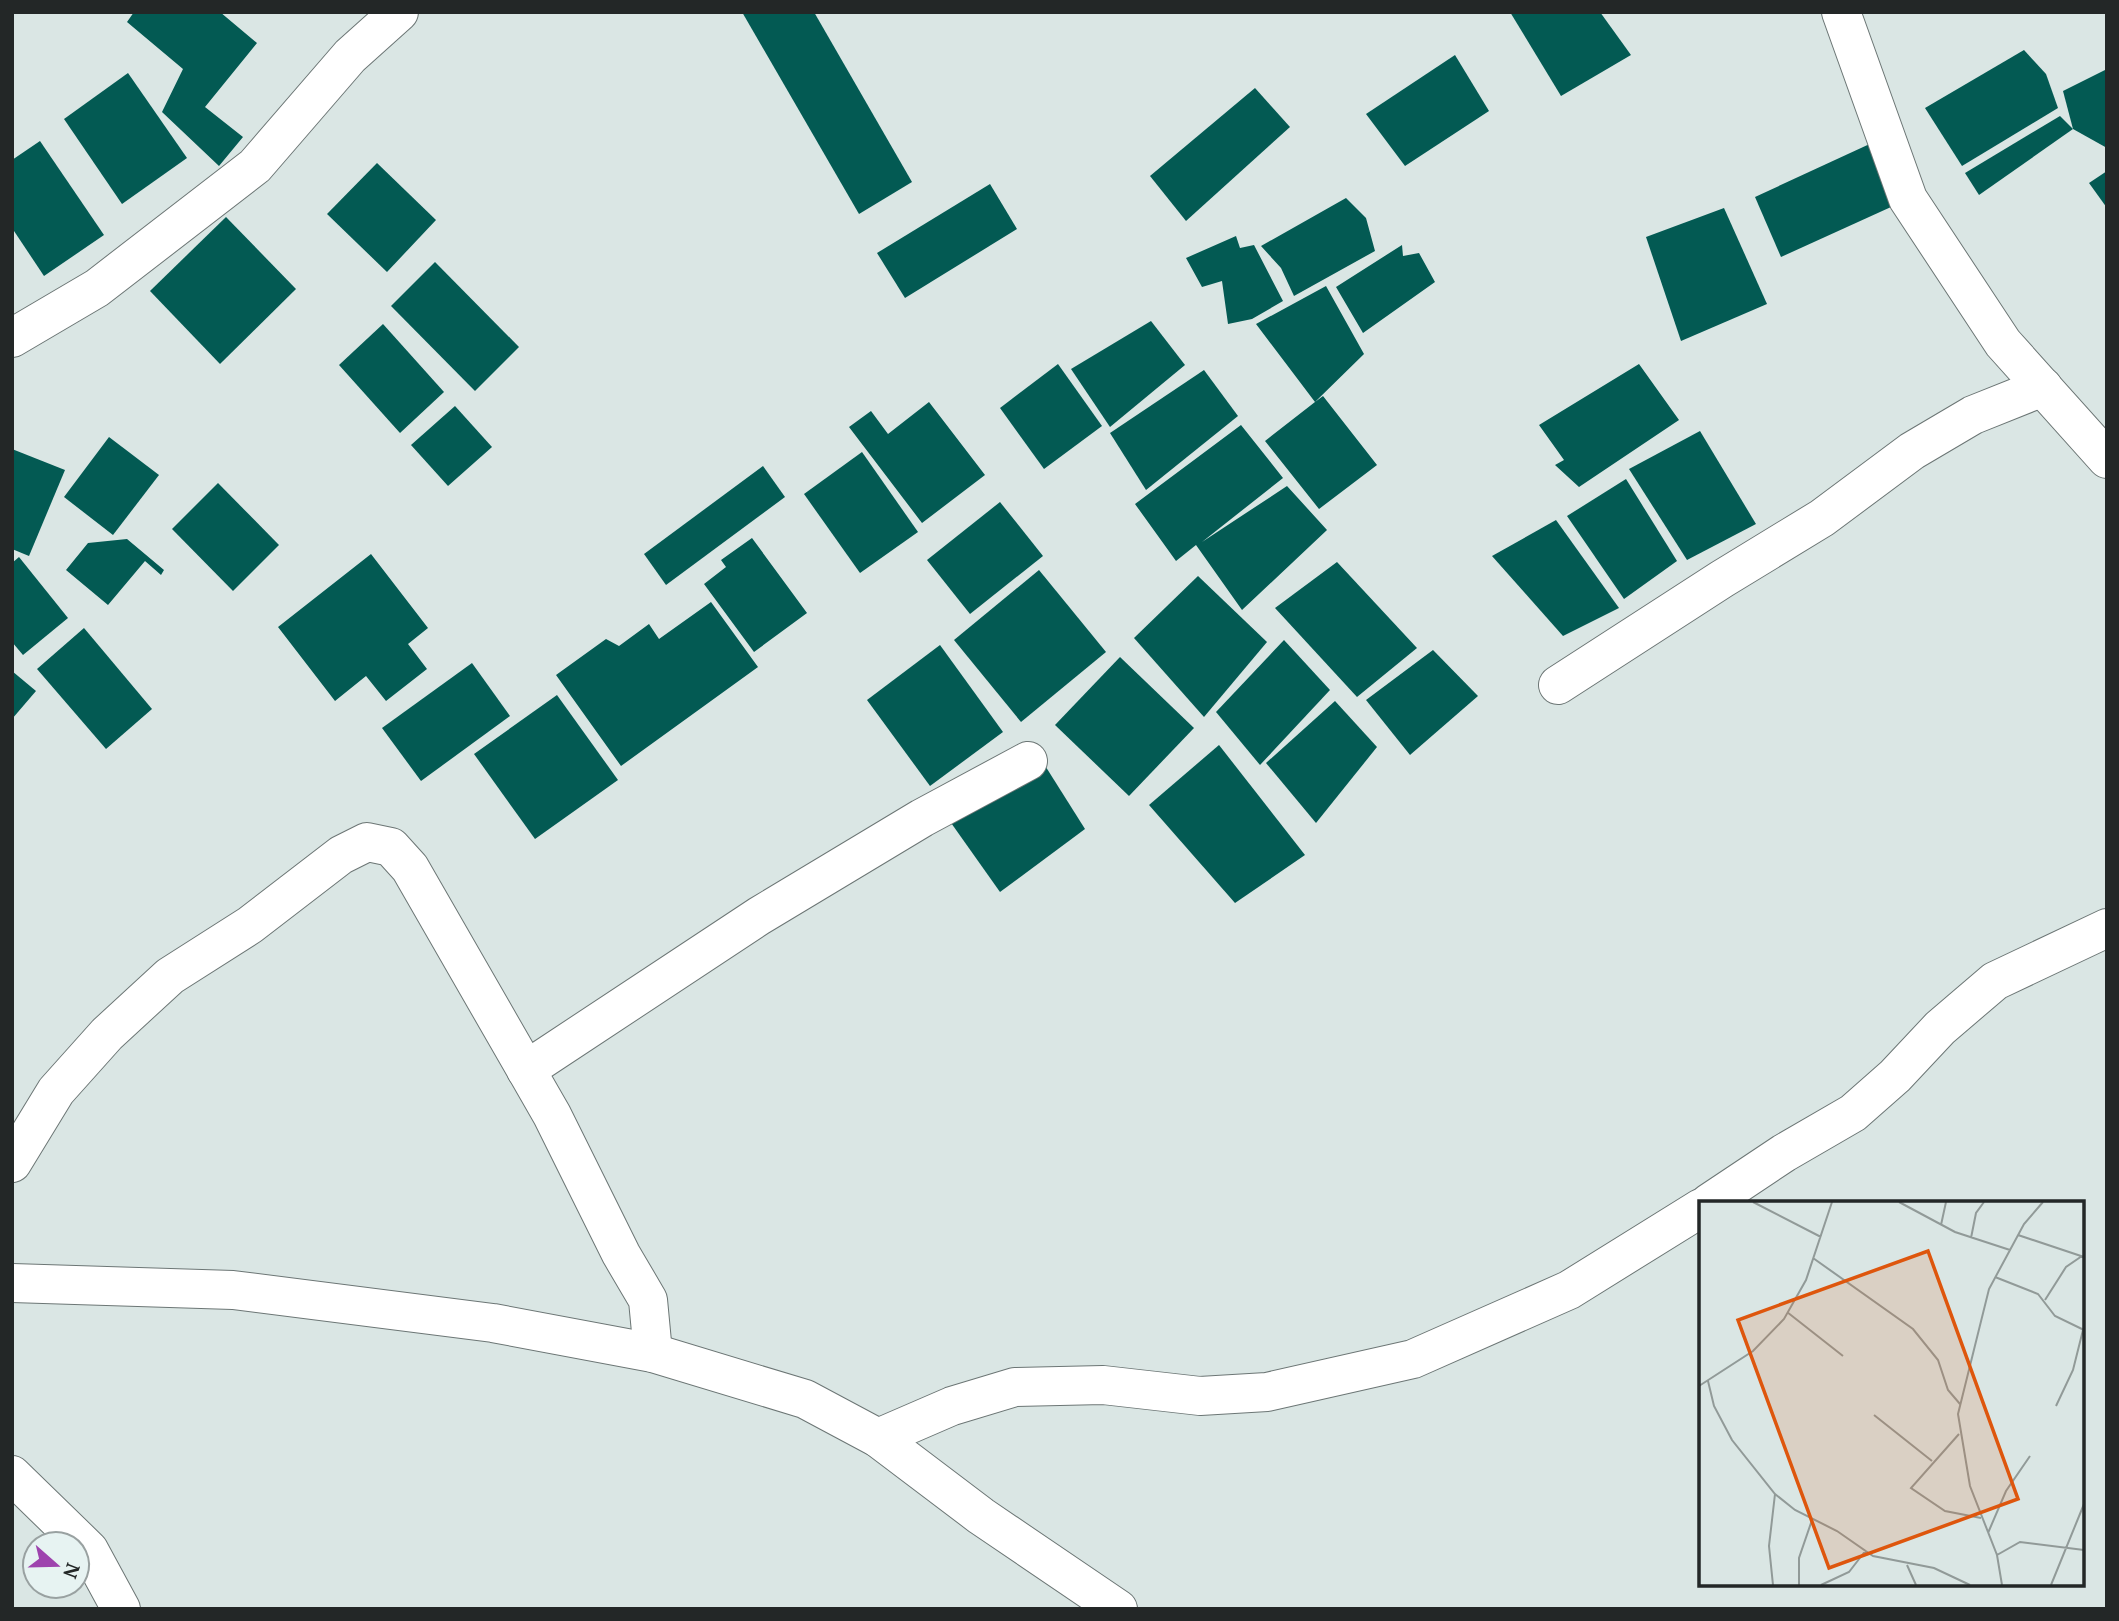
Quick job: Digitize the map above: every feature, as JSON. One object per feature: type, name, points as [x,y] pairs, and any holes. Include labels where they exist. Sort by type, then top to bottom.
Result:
[{"type":"street","points":[[18,324],[97,288],[256,166],[350,56],[399,12]]},
{"type":"street","points":[[1841,12],[1908,198],[2003,343],[2107,459]]},
{"type":"street","points":[[1558,685],[1822,518],[1912,451],[1973,415],[2042,387]]},
{"type":"street","points":[[526,1070],[759,916],[922,818],[1028,761]]},
{"type":"street","points":[[12,1163],[56,1091],[107,1034],[170,976],[250,925],[341,855],[367,842],[391,847],[410,868],[552,1115],[621,1254],[648,1300],[653,1353]]},
{"type":"street","points":[[1712,1201],[1784,1153],[1853,1113],[1895,1076],[1940,1028],[1995,982],[2107,928]]},
{"type":"street","points":[[878,1438],[952,1406],[1014,1387],[1103,1385],[1200,1396],[1267,1392],[1413,1359],[1569,1290],[1699,1209]]},
{"type":"street","points":[[12,1283],[233,1290],[493,1323],[653,1353],[805,1399],[878,1438],[981,1516],[1118,1609]]},
{"type":"street","points":[[12,1475],[89,1550],[121,1609]]},
{"type":"building","points":[[134,12],[220,12],[257,43],[205,107],[243,137],[219,166],[162,112],[183,69],[127,22]]},
{"type":"building","points":[[742,12],[814,12],[912,182],[859,214]]},
{"type":"building","points":[[1510,12],[1600,12],[1631,55],[1561,96]]},
{"type":"building","points":[[2024,50],[2046,74],[2058,108],[1962,166],[1925,108]]},
{"type":"building","points":[[1455,55],[1489,111],[1405,166],[1366,114]]},
{"type":"building","points":[[2107,69],[2107,148],[2073,129],[2063,91]]},
{"type":"building","points":[[128,73],[187,158],[122,204],[64,119]]},
{"type":"building","points":[[1255,88],[1290,127],[1186,221],[1150,176]]},
{"type":"building","points":[[2060,116],[2073,129],[1979,195],[1965,173]]},
{"type":"building","points":[[40,141],[104,235],[44,276],[12,228],[12,160]]},
{"type":"building","points":[[1874,142],[1902,202],[1781,257],[1755,197]]},
{"type":"building","points":[[377,163],[436,220],[387,272],[327,214]]},
{"type":"building","points":[[2107,171],[2107,208],[2089,183]]},
{"type":"building","points":[[990,184],[1017,229],[905,298],[877,253]]},
{"type":"building","points":[[1346,198],[1366,218],[1375,251],[1294,296],[1281,268],[1261,246]]},
{"type":"building","points":[[1724,208],[1767,304],[1681,341],[1646,237]]},
{"type":"building","points":[[226,217],[296,289],[220,364],[150,291]]},
{"type":"building","points":[[1236,236],[1240,248],[1254,245],[1283,301],[1252,319],[1228,324],[1222,281],[1202,287],[1186,258]]},
{"type":"building","points":[[1402,245],[1403,256],[1419,253],[1435,282],[1363,333],[1336,287]]},
{"type":"building","points":[[435,262],[519,347],[475,391],[391,306]]},
{"type":"building","points":[[1326,286],[1364,354],[1315,402],[1256,324]]},
{"type":"building","points":[[1151,321],[1185,365],[1110,427],[1071,369]]},
{"type":"building","points":[[383,324],[444,392],[400,433],[339,365]]},
{"type":"building","points":[[1058,364],[1102,426],[1044,469],[1000,408]]},
{"type":"building","points":[[1639,364],[1679,420],[1579,487],[1555,465],[1564,460],[1539,425]]},
{"type":"building","points":[[1204,370],[1238,416],[1146,490],[1110,433]]},
{"type":"building","points":[[1323,396],[1377,465],[1319,509],[1265,441]]},
{"type":"building","points":[[929,402],[985,475],[922,523],[849,427],[871,411],[888,434]]},
{"type":"building","points":[[455,406],[492,447],[448,486],[411,445]]},
{"type":"building","points":[[1241,425],[1283,478],[1202,542],[1287,486],[1327,530],[1242,610],[1196,545],[1176,561],[1135,504]]},
{"type":"building","points":[[1700,431],[1756,524],[1687,560],[1629,469]]},
{"type":"building","points":[[109,437],[159,475],[113,535],[64,497]]},
{"type":"building","points":[[12,449],[65,470],[29,556],[12,549]]},
{"type":"building","points":[[862,452],[918,532],[860,573],[804,494]]},
{"type":"building","points":[[763,466],[785,497],[666,585],[644,554]]},
{"type":"building","points":[[1626,479],[1677,561],[1624,599],[1567,516]]},
{"type":"building","points":[[218,483],[279,545],[233,591],[172,529]]},
{"type":"building","points":[[1000,502],[1043,556],[970,614],[927,560]]},
{"type":"building","points":[[1556,520],[1619,608],[1563,636],[1492,556]]},
{"type":"building","points":[[752,538],[807,613],[754,652],[704,584],[726,567],[721,560]]},
{"type":"building","points":[[127,539],[164,570],[161,575],[145,561],[108,605],[66,570],[88,543]]},
{"type":"building","points":[[371,554],[428,628],[408,644],[427,669],[386,701],[366,676],[335,701],[278,627]]},
{"type":"building","points":[[19,557],[68,618],[23,655],[12,642],[12,563]]},
{"type":"building","points":[[1337,562],[1417,648],[1357,697],[1275,608]]},
{"type":"building","points":[[1039,570],[1106,652],[1021,722],[954,640]]},
{"type":"building","points":[[1198,576],[1267,642],[1204,717],[1134,638]]},
{"type":"building","points":[[711,602],[758,667],[621,766],[556,675],[606,639],[619,646],[649,624],[659,639]]},
{"type":"building","points":[[84,628],[152,709],[106,749],[37,669]]},
{"type":"building","points":[[1284,640],[1330,690],[1260,765],[1216,712]]},
{"type":"building","points":[[940,645],[1003,732],[930,786],[867,700]]},
{"type":"building","points":[[1433,650],[1478,696],[1410,755],[1366,700]]},
{"type":"building","points":[[1120,657],[1194,728],[1129,796],[1055,725]]},
{"type":"building","points":[[472,663],[510,716],[421,781],[382,728]]},
{"type":"building","points":[[12,671],[36,691],[12,719]]},
{"type":"building","points":[[557,695],[618,780],[535,839],[474,754]]},
{"type":"building","points":[[1335,701],[1377,747],[1316,823],[1266,763]]},
{"type":"building","points":[[1219,745],[1305,855],[1235,903],[1149,805]]},
{"type":"building","points":[[1044,764],[1085,829],[1000,892],[949,820]]}]
